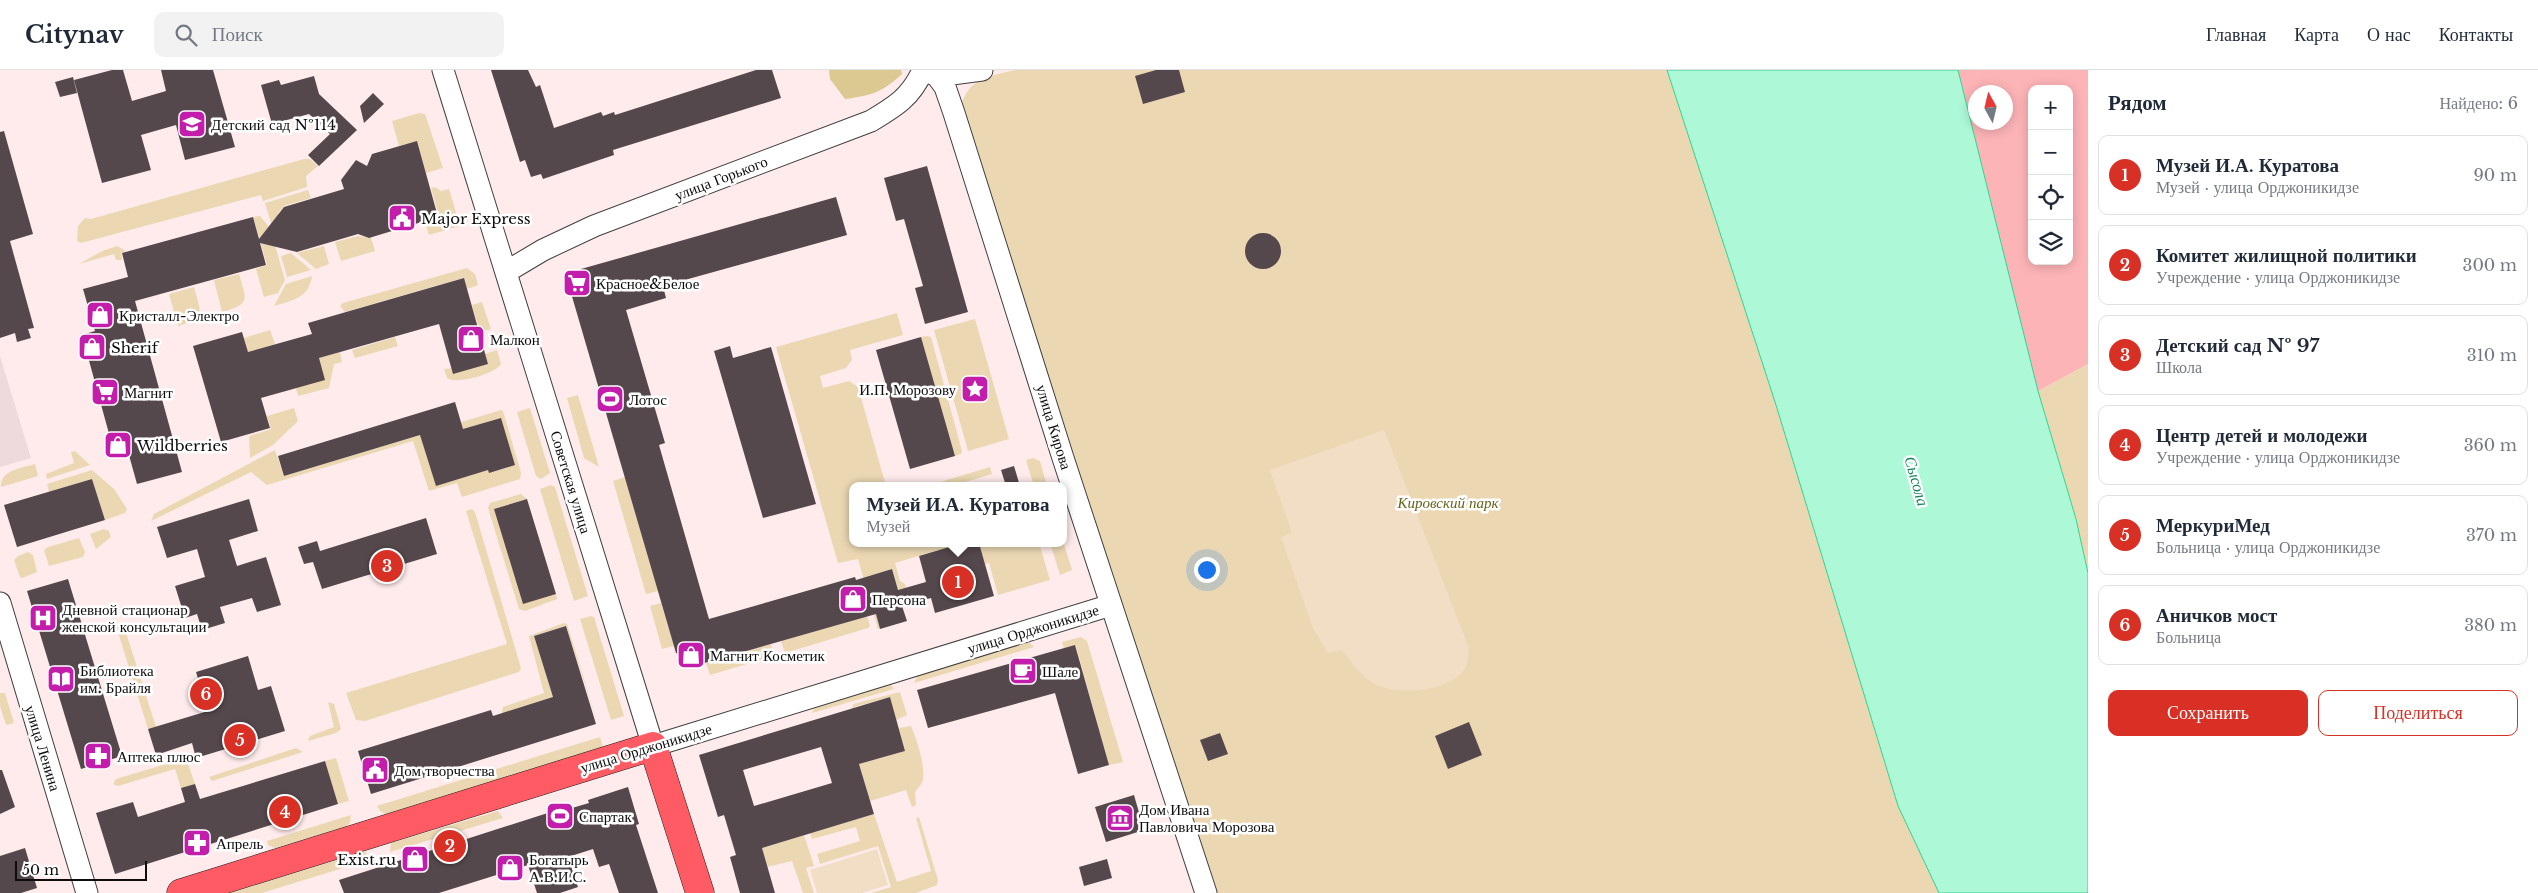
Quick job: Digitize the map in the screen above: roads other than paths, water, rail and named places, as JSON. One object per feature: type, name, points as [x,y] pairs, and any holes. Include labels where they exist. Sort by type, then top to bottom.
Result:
[{"type":"main road","name":"улица Орджоникидзе","points":[[181,893],[653,746]]},
{"type":"main road","name":"Советская улица","points":[[653,746],[700,893]]},
{"type":"street","name":"Советская улица","points":[[443,70],[653,746]]},
{"type":"street","points":[[928,72],[982,70]]},
{"type":"street","name":"улица Горького","points":[[506,272],[543,250],[594,226],[871,121],[899,104],[928,72]]},
{"type":"street","name":"улица Кирова","points":[[928,72],[945,87],[954,113],[1111,605],[1206,893]]},
{"type":"street","name":"улица Ленина","points":[[0,603],[87,893]]},
{"type":"street","name":"улица Орджоникидзе","points":[[653,746],[1111,605]]},
{"type":"water","name":"Сысола","points":[[1667,70],[1958,70],[1968,110],[1968,130],[1973,130],[2038,391],[2076,519],[2088,573],[2088,893],[1939,893],[1898,806],[1776,405]]},
{"type":"place","name":"Детский сад №114","points":[[192,124]]},
{"type":"place","name":"Major Express","points":[[402,218]]},
{"type":"place","name":"Красное&Белое","points":[[577,283]]},
{"type":"place","name":"Кристалл-Электро","points":[[100,315]]},
{"type":"place","name":"Малкон","points":[[471,339]]},
{"type":"place","name":"Sherif","points":[[92,347]]},
{"type":"place","name":"И.П. Морозову","points":[[975,389]]},
{"type":"place","name":"Магнит","points":[[105,392]]},
{"type":"place","name":"Лотос","points":[[610,399]]},
{"type":"place","name":"Wildberries","points":[[118,445]]},
{"type":"place","name":"Детский сад № 97","points":[[387,566]]},
{"type":"place","name":"Музей И.А. Куратова","points":[[958,582]]},
{"type":"place","name":"Персона","points":[[853,599]]},
{"type":"place","name":"Дневной стационар женской консультации","points":[[43,618]]},
{"type":"place","name":"Магнит Косметик","points":[[691,655]]},
{"type":"place","name":"Шале","points":[[1023,671]]},
{"type":"place","name":"Библиотека им. Брайля","points":[[61,679]]},
{"type":"place","name":"Аничков мост","points":[[206,694]]},
{"type":"place","name":"МеркуриМед","points":[[240,740]]},
{"type":"place","name":"Аптека плюс","points":[[98,756]]},
{"type":"place","name":"Дом творчества","points":[[375,770]]},
{"type":"place","name":"Центр детей и молодежи","points":[[285,812]]},
{"type":"place","name":"Спартак","points":[[560,816]]},
{"type":"place","name":"Дом Ивана Павловича Морозова","points":[[1120,818]]},
{"type":"place","name":"Апрель","points":[[197,843]]},
{"type":"place","name":"Комитет жилищной политики","points":[[450,846]]},
{"type":"place","name":"Exist.ru","points":[[415,859]]},
{"type":"place","name":"Богатырь А.В.И.С.","points":[[510,868]]},
{"type":"park label","name":"Кировский парк","points":[[1448,502]]}]
